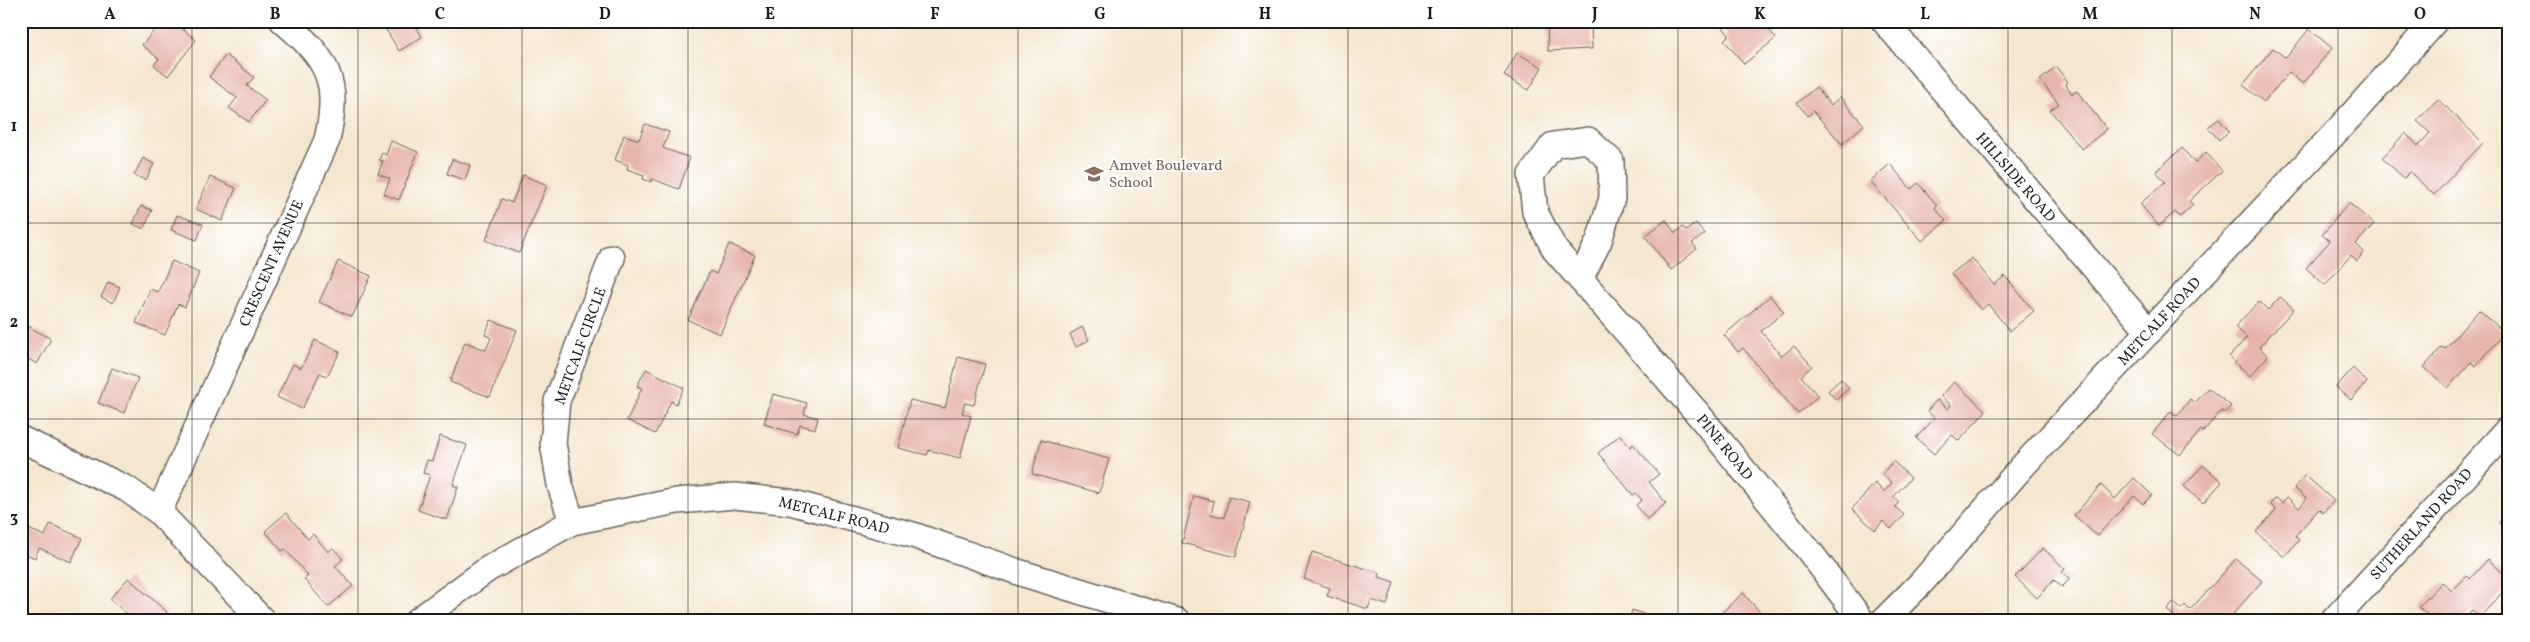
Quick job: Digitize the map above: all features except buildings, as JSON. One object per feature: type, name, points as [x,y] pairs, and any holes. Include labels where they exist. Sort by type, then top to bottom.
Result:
[{"type":"street","name":"CRESCENT AVENUE","points":[[160,512],[327,140],[333,113],[332,86],[324,64],[310,45],[283,21]]},
{"type":"street","name":"HILLSIDE ROAD","points":[[1884,21],[2149,332]]},
{"type":"street","name":"METCALF ROAD","points":[[1883,621],[1921,583],[2021,468],[2349,118],[2427,25]]},
{"type":"street","name":"PINE ROAD","points":[[1580,279],[1599,240],[1612,198],[1611,160],[1588,140],[1552,145],[1531,175],[1535,212],[1555,250],[1580,279],[1699,414],[1810,552],[1862,621]]},
{"type":"street","name":"METCALF CIRCLE","points":[[572,522],[560,485],[553,443],[557,401],[612,258]]},
{"type":"street","name":"SUTHERLAND ROAD","points":[[2333,621],[2509,428]]},
{"type":"street","points":[[21,439],[127,489],[160,512],[263,621]]},
{"type":"street","name":"METCALF ROAD","points":[[417,621],[488,570],[572,522],[677,501],[735,496],[790,502],[913,536],[1020,573],[1178,621]]},
{"type":"place","name":"Amvet Boulevard School","points":[[1094,174]]}]
